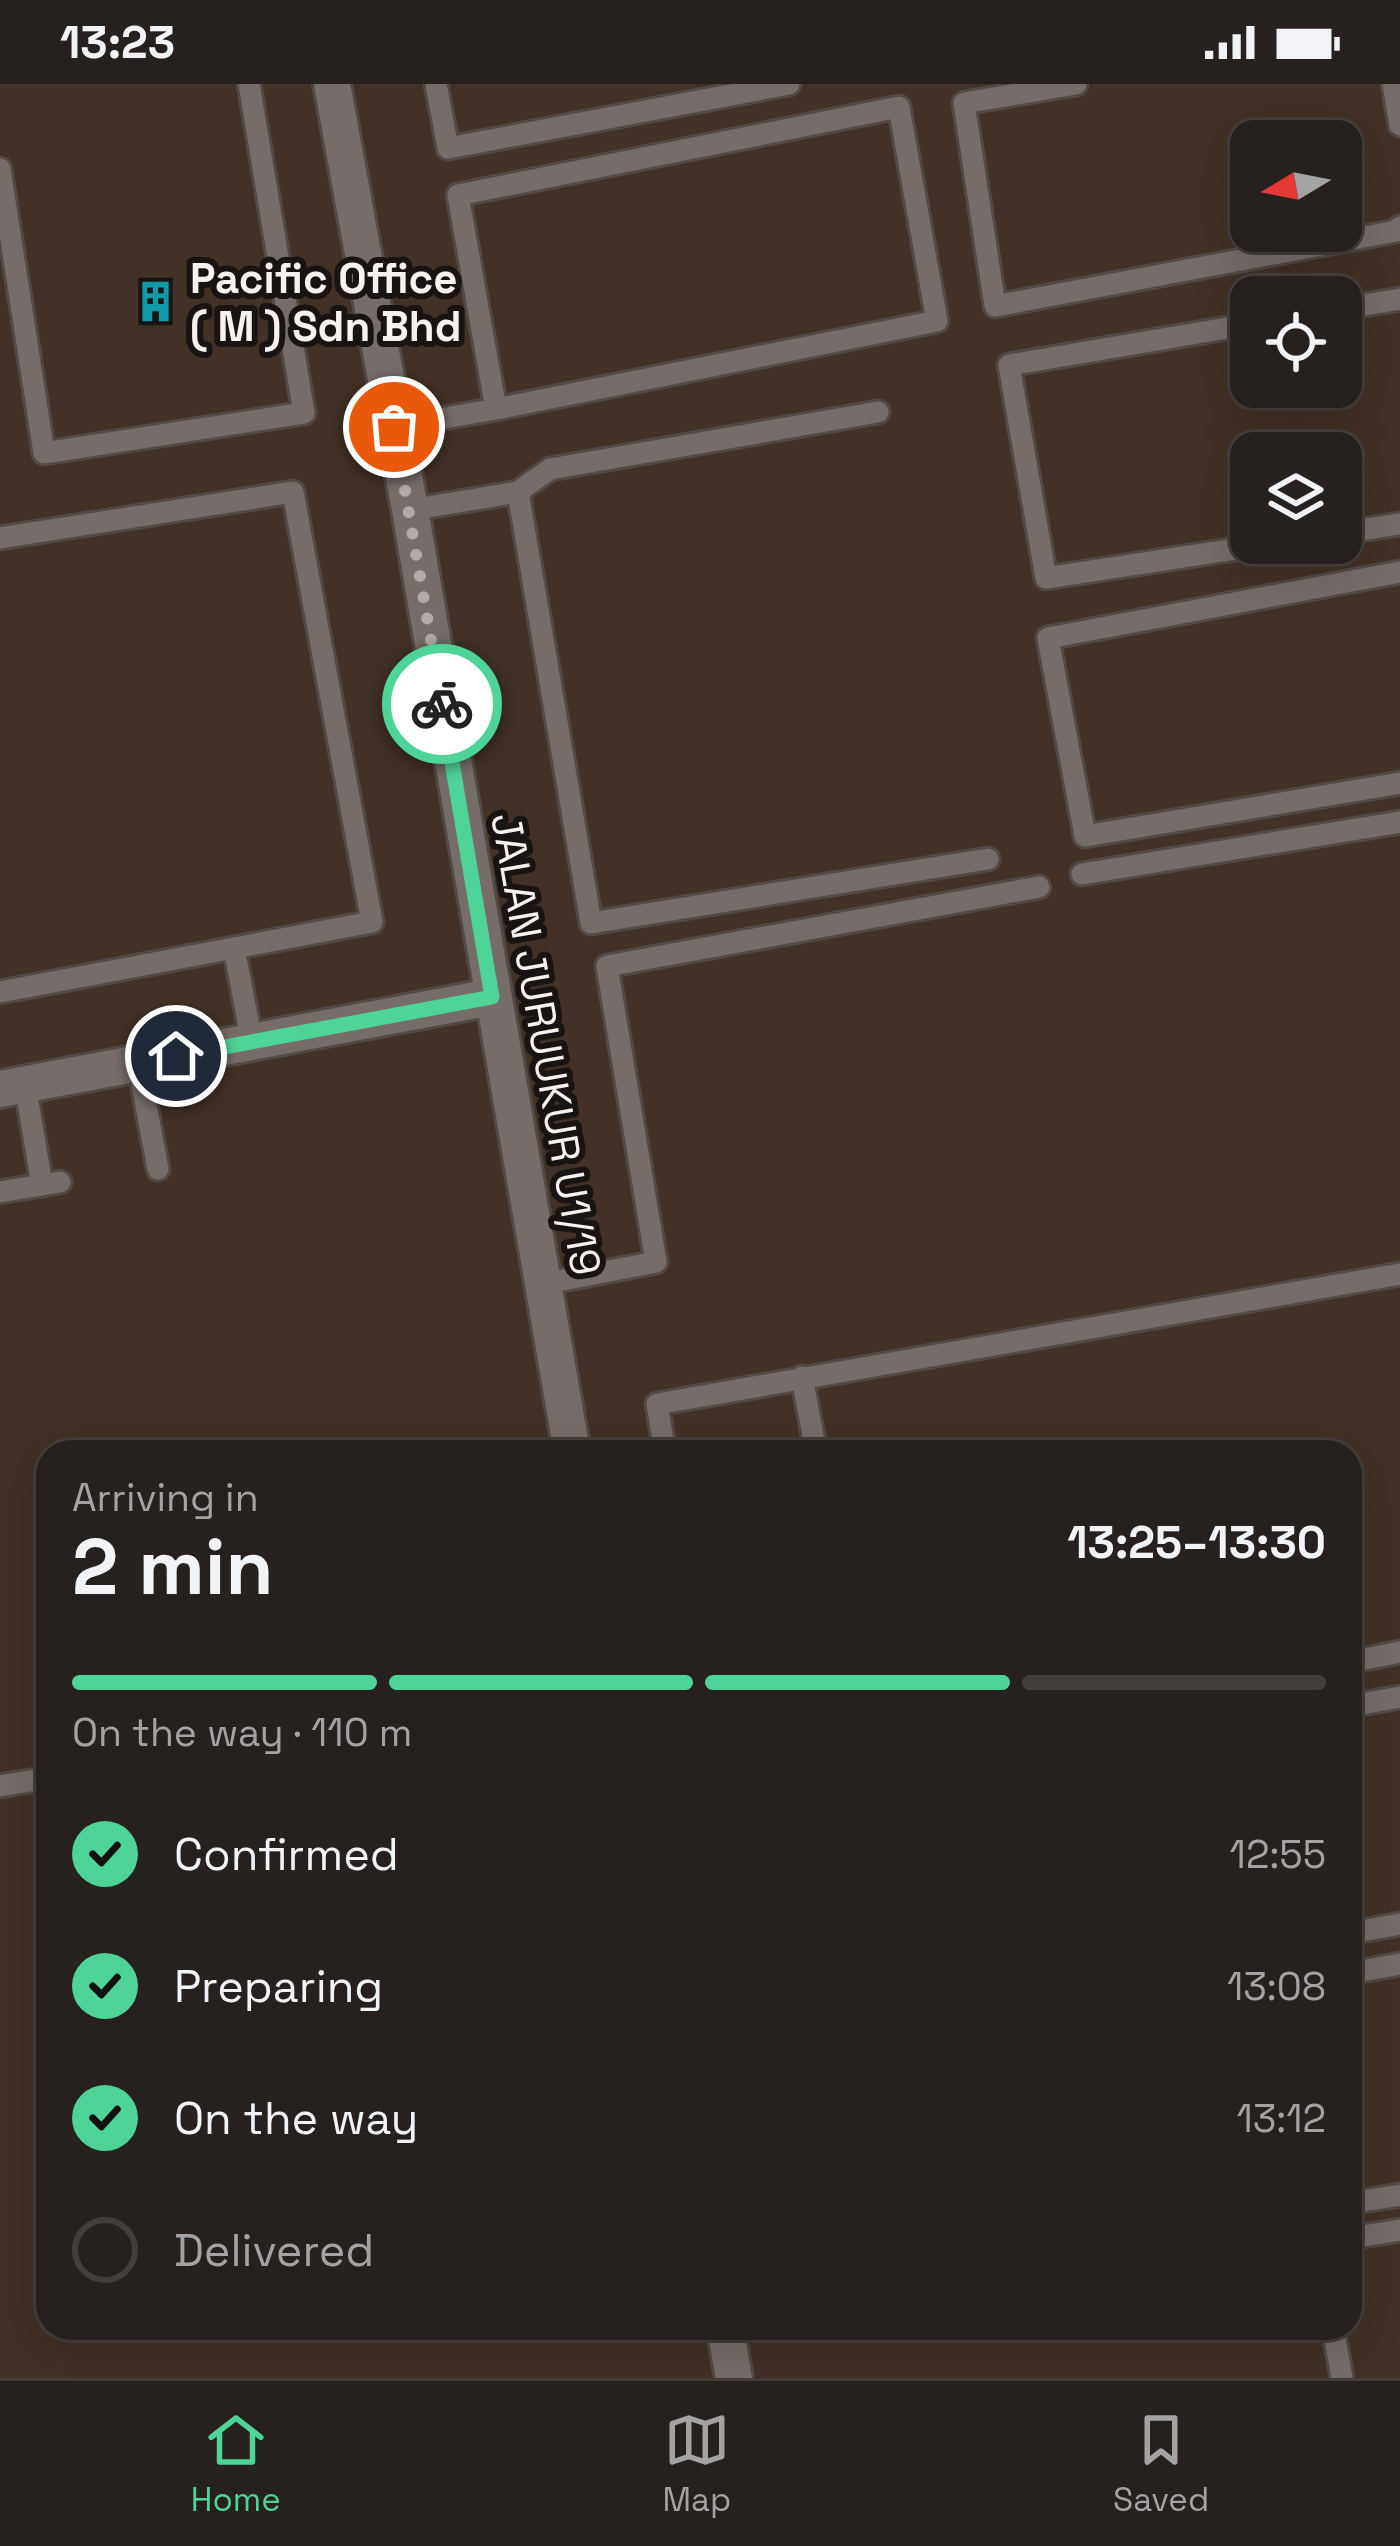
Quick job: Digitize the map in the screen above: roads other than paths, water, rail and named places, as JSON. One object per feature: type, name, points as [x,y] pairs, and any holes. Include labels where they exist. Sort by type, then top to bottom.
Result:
[{"type":"street","name":"JALAN JURUUKUR U1/19","points":[[332,84],[570,1440]]},
{"type":"street","points":[[13,1087],[492,997]]},
{"type":"street","points":[[727,2340],[734,2378]]},
{"type":"lane","points":[[0,169],[44,453],[304,412],[249,84]]},
{"type":"lane","points":[[436,84],[448,148],[789,84]]},
{"type":"lane","points":[[1076,84],[964,103],[995,306],[1400,227]]},
{"type":"lane","points":[[1393,84],[1400,125]]},
{"type":"lane","points":[[394,427],[496,409],[937,321],[899,107],[458,195],[496,409]]},
{"type":"lane","points":[[1362,305],[1400,299]]},
{"type":"lane","points":[[1230,328],[1009,365],[1046,578],[1230,550]]},
{"type":"lane","points":[[410,510],[518,492],[550,470],[878,412]]},
{"type":"lane","points":[[0,538],[293,492],[372,922],[0,992]]},
{"type":"lane","points":[[518,492],[591,923],[988,859]]},
{"type":"lane","points":[[1362,530],[1400,524]]},
{"type":"lane","points":[[1400,572],[1048,638],[1085,836],[1400,783]]},
{"type":"lane","points":[[1082,874],[1400,822]]},
{"type":"lane","points":[[542,1284],[656,1262],[607,966],[1040,887]]},
{"type":"lane","points":[[234,948],[252,1042]]},
{"type":"lane","points":[[139,1063],[158,1169]]},
{"type":"lane","points":[[0,1192],[51,1183],[13,1087]]},
{"type":"lane","points":[[663,1440],[657,1404],[1400,1274]]},
{"type":"lane","points":[[802,1377],[814,1440]]},
{"type":"lane","points":[[1362,1660],[1400,1652]]},
{"type":"lane","points":[[1362,1704],[1400,1697]]},
{"type":"lane","points":[[0,1786],[36,1780]]},
{"type":"lane","points":[[1362,1931],[1400,1924]]},
{"type":"lane","points":[[1362,1971],[1400,1964]]},
{"type":"lane","points":[[1362,2202],[1400,2195]]},
{"type":"lane","points":[[1362,2236],[1400,2230]]},
{"type":"lane","points":[[1335,2340],[1342,2378]]},
{"type":"place","name":"Pacific Office ( M ) Sdn Bhd","points":[[156,302]]}]
